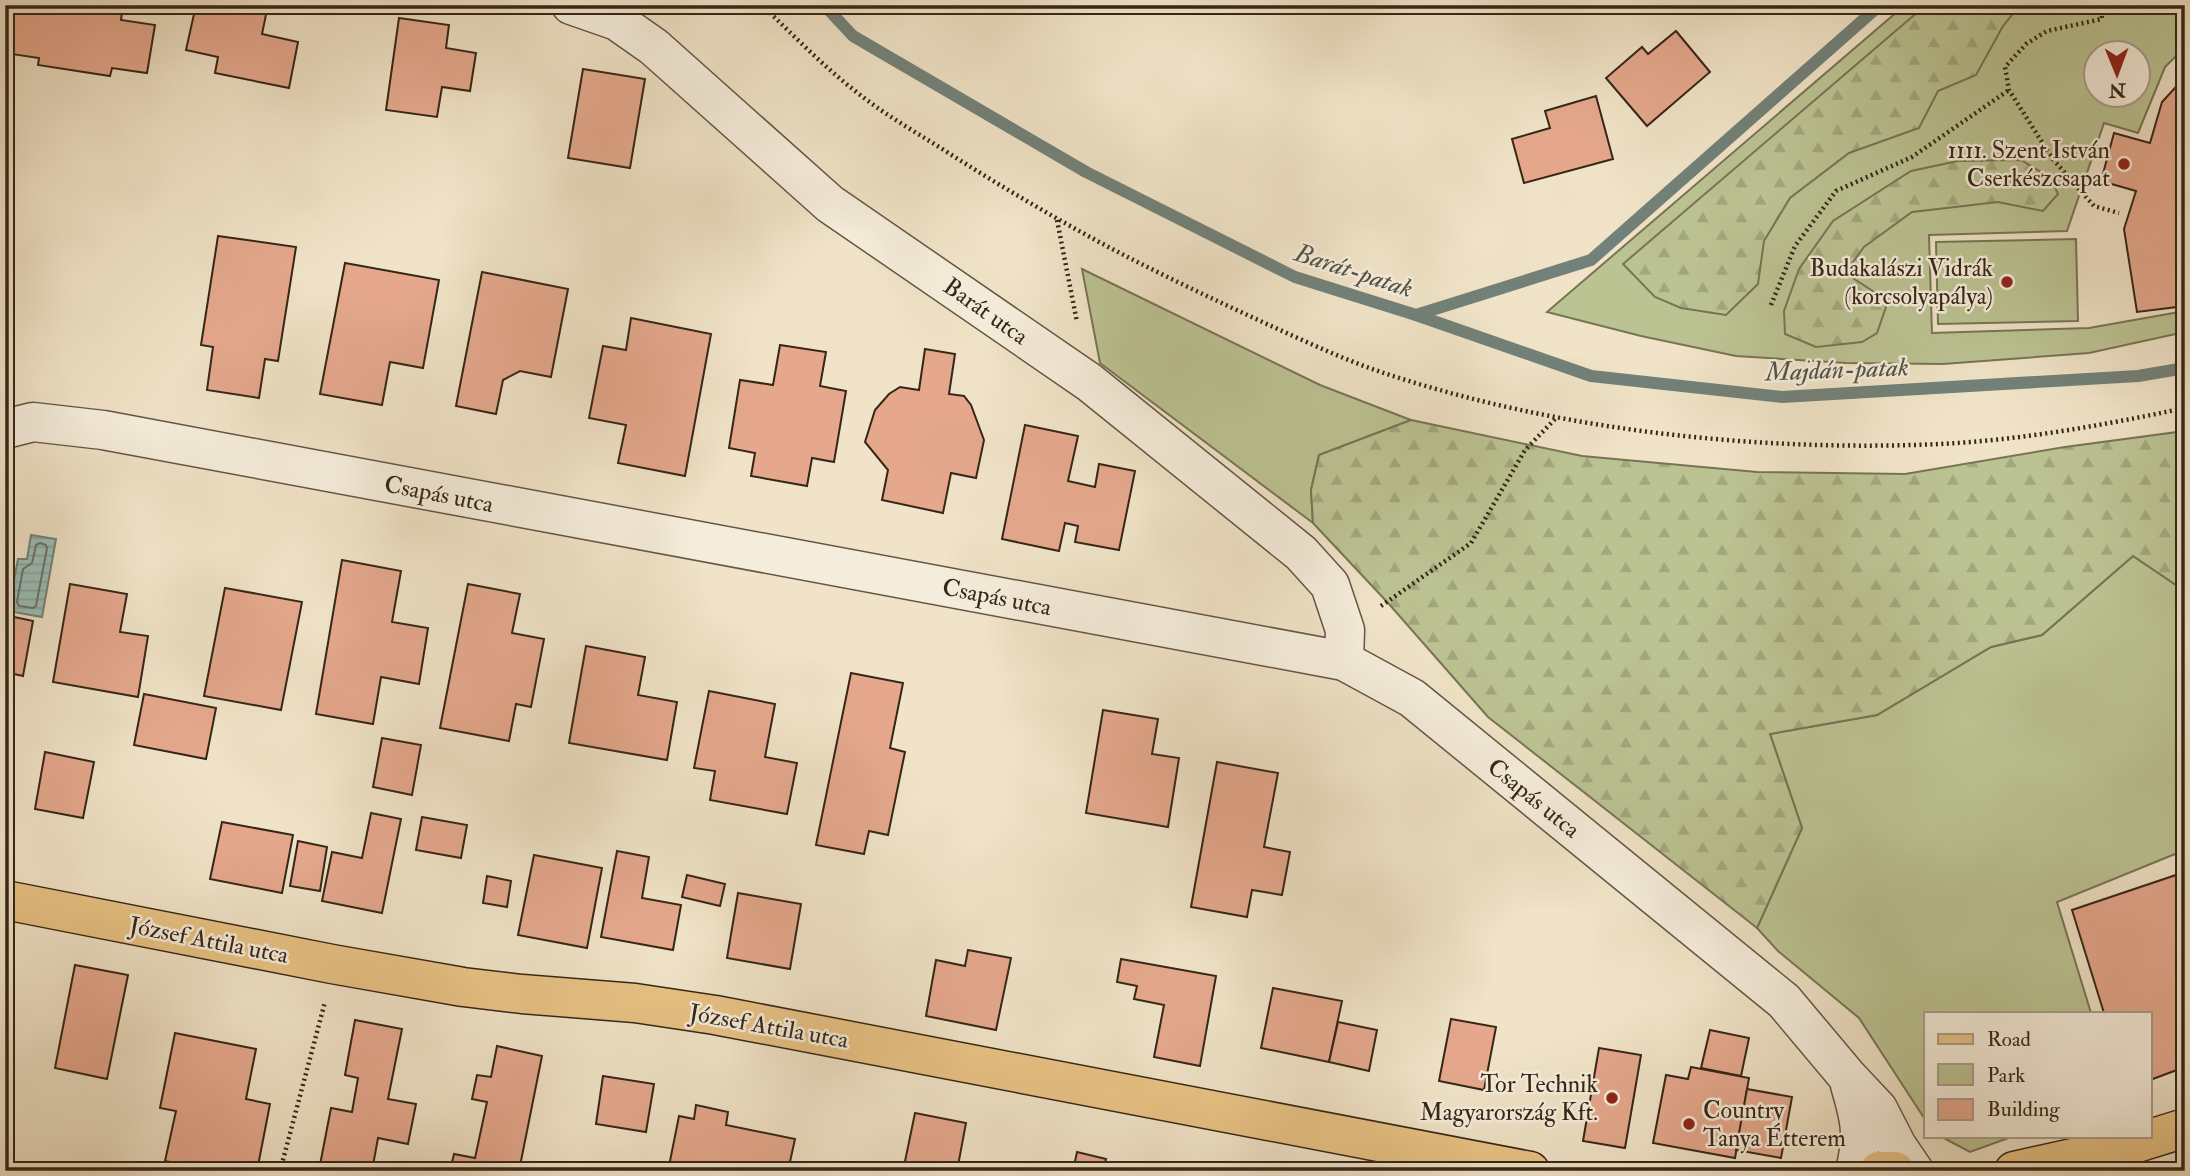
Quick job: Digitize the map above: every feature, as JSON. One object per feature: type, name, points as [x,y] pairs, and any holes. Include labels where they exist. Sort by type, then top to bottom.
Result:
[{"type":"main road","name":"József Attila utca","points":[[5,900],[332,964],[486,990],[635,1003],[715,1014],[1530,1171]]},
{"type":"main road","points":[[2014,1171],[2127,1146],[2185,1128]]},
{"type":"main road","points":[[2087,1171],[2127,1146]]},
{"type":"main road","points":[[1879,1171],[1895,1171]]},
{"type":"street","name":"Barát utca","points":[[571,5],[617,21],[654,47],[830,204],[1089,382],[1301,553],[1330,585],[1344,646]]},
{"type":"street","name":"Csapás utca","points":[[5,429],[33,422],[103,430],[1344,646],[1412,698],[1784,1001],[1878,1109],[1897,1146],[1914,1171]]},
{"type":"street","name":"Csapás utca","points":[[1847,1076],[1860,1118],[1861,1146],[1855,1171]]},
{"type":"path","points":[[762,5],[859,94],[1056,220],[1172,280],[1301,339],[1387,374],[1490,405],[1556,419],[1673,434],[1771,442],[1879,445],[1942,444],[2023,436],[2108,424],[2185,408]]},
{"type":"path","points":[[2101,5],[2102,19],[2047,31],[2026,44],[2005,66],[2009,90],[2052,158],[2094,206],[2119,213]]},
{"type":"path","points":[[1771,305],[1795,246],[1836,191],[1912,157],[2009,90]]},
{"type":"path","points":[[1056,220],[1089,382]]},
{"type":"path","points":[[1344,646],[1471,543],[1525,450],[1556,419]]},
{"type":"path","points":[[280,1171],[326,1000],[332,964]]},
{"type":"green space","points":[[1905,5],[2185,5],[2185,47],[2165,67],[2152,99],[2152,38],[2082,38],[2082,108],[2148,108],[2138,133],[2104,123],[2067,231],[1929,235],[1932,333],[2089,328],[2185,311],[2185,332],[2089,353],[1943,364],[1846,363],[1736,356],[1547,312]]},
{"type":"green space","points":[[1926,5],[2020,5],[2003,26],[1976,75],[1938,91],[1919,128],[1849,153],[1790,198],[1764,241],[1758,284],[1726,315],[1681,308],[1655,297],[1623,264]]},
{"type":"green space","points":[[2021,160],[2051,178],[2058,194],[2043,211],[1998,202],[1912,212],[1864,247],[1845,273],[1888,301],[1877,333],[1862,342],[1816,347],[1785,334],[1784,311],[1799,269],[1833,221],[1911,171],[1958,161]]},
{"type":"green space","name":"Budakalászi Vidrák (korcsolyapálya)","points":[[2076,239],[2078,321],[1938,324],[1936,242]]},
{"type":"green space","points":[[1082,269],[1320,385],[1411,420],[1319,455],[1311,490],[1313,523],[1100,363]]},
{"type":"green space","points":[[1411,420],[1582,456],[1757,472],[1905,474],[2065,447],[2185,431],[2185,591],[2133,556],[2042,635],[1991,647],[1877,715],[1770,734],[1802,828],[1757,928],[1488,717],[1389,604],[1313,523],[1311,490],[1319,455]]},
{"type":"green space","points":[[2133,556],[2185,591],[2185,850],[2057,902],[2091,1012],[1924,1012],[1924,1118],[1859,1018],[1778,951],[1757,928],[1802,828],[1770,734],[1877,715],[1991,647],[2042,635]]},
{"type":"green space","points":[[1944,1138],[2008,1138],[1970,1152]]},
{"type":"water","points":[[31,535],[56,539],[42,617],[8,611],[18,559],[27,559]]},
{"type":"building","points":[[5,5],[123,5],[121,20],[155,25],[147,73],[112,68],[110,76],[38,65],[39,58],[5,53]]},
{"type":"building","points":[[196,5],[227,9],[228,5],[268,5],[262,34],[298,42],[289,88],[215,73],[218,57],[186,50]]},
{"type":"building","points":[[399,18],[449,25],[446,48],[476,53],[470,91],[442,87],[437,117],[386,110]]},
{"type":"building","points":[[1676,31],[1710,72],[1647,126],[1606,78],[1642,47],[1648,54]]},
{"type":"building","points":[[583,69],[645,79],[630,168],[568,158]]},
{"type":"building","points":[[2185,77],[2185,220],[2181,232],[2185,256],[2185,306],[2137,312],[2124,229],[2136,191],[2101,181],[2114,133],[2150,143],[2162,102]]},
{"type":"building","points":[[1596,96],[1613,159],[1524,183],[1512,139],[1550,128],[1545,111]]},
{"type":"building","points":[[218,236],[296,247],[278,361],[265,359],[259,398],[207,390],[213,347],[201,345]]},
{"type":"building","points":[[345,263],[439,280],[423,368],[390,362],[382,405],[320,394]]},
{"type":"building","points":[[482,272],[568,289],[551,377],[520,371],[503,380],[496,414],[456,406]]},
{"type":"building","points":[[631,318],[711,334],[685,476],[618,463],[626,425],[589,418],[603,346],[626,350]]},
{"type":"building","points":[[780,345],[826,352],[820,386],[846,391],[834,462],[812,458],[807,486],[751,476],[755,453],[729,448],[740,380],[773,385]]},
{"type":"building","points":[[925,349],[955,354],[949,394],[964,396],[971,405],[984,440],[976,478],[951,473],[943,513],[882,500],[888,470],[865,442],[875,410],[889,394],[900,387],[919,390]]},
{"type":"building","points":[[1025,425],[1078,436],[1068,481],[1095,487],[1099,464],[1135,471],[1119,550],[1075,542],[1078,526],[1065,523],[1059,551],[1002,539]]},
{"type":"building","points":[[5,536],[13,538],[5,582]]},
{"type":"building","points":[[342,560],[401,571],[392,622],[428,628],[419,684],[381,677],[373,724],[316,714]]},
{"type":"building","points":[[70,584],[127,594],[120,632],[148,636],[138,697],[53,682]]},
{"type":"building","points":[[468,584],[520,594],[512,633],[544,639],[531,707],[516,704],[509,741],[440,728]]},
{"type":"building","points":[[225,588],[302,602],[281,710],[204,696]]},
{"type":"building","points":[[5,615],[33,621],[23,676],[5,672]]},
{"type":"building","points":[[586,646],[645,657],[638,695],[677,702],[667,760],[569,743]]},
{"type":"building","points":[[851,673],[903,683],[890,748],[905,752],[888,835],[869,831],[864,854],[816,845]]},
{"type":"building","points":[[709,691],[775,704],[765,757],[797,763],[787,814],[710,800],[715,771],[694,768]]},
{"type":"building","points":[[144,694],[216,708],[206,759],[134,745]]},
{"type":"building","points":[[1103,710],[1158,719],[1152,754],[1179,758],[1168,827],[1086,813]]},
{"type":"building","points":[[382,738],[421,745],[412,795],[373,787]]},
{"type":"building","points":[[45,752],[94,762],[83,818],[35,809]]},
{"type":"building","points":[[1217,762],[1278,773],[1264,847],[1290,852],[1282,895],[1252,890],[1247,917],[1191,907]]},
{"type":"building","points":[[371,813],[401,819],[382,913],[322,901],[332,852],[362,858]]},
{"type":"building","points":[[422,817],[467,825],[461,858],[416,850]]},
{"type":"building","points":[[222,822],[293,835],[282,893],[210,879]]},
{"type":"building","points":[[298,841],[327,847],[320,891],[290,886]]},
{"type":"building","points":[[617,851],[649,857],[642,898],[681,905],[673,950],[601,937]]},
{"type":"building","points":[[534,855],[602,868],[587,948],[518,935]]},
{"type":"building","points":[[2185,872],[2185,1067],[2152,1079],[2152,1012],[2104,1012],[2072,910]]},
{"type":"building","points":[[687,875],[725,884],[720,906],[682,897]]},
{"type":"building","points":[[487,876],[511,881],[507,907],[483,903]]},
{"type":"building","points":[[738,893],[801,904],[790,969],[727,958]]},
{"type":"building","points":[[968,950],[1011,958],[996,1030],[926,1016],[936,960],[965,966]]},
{"type":"building","points":[[1121,959],[1216,976],[1200,1066],[1154,1057],[1164,1005],[1134,999],[1137,986],[1117,982]]},
{"type":"building","points":[[75,965],[128,975],[107,1079],[55,1068]]},
{"type":"building","points":[[1273,988],[1342,1001],[1329,1062],[1261,1048]]},
{"type":"building","points":[[1451,1019],[1496,1027],[1484,1090],[1439,1081]]},
{"type":"building","points":[[355,1020],[402,1029],[388,1099],[416,1104],[408,1144],[378,1138],[372,1171],[319,1170],[331,1108],[352,1112],[358,1078],[345,1075]]},
{"type":"building","points":[[1338,1022],[1377,1030],[1369,1071],[1329,1062]]},
{"type":"building","points":[[1710,1030],[1749,1038],[1741,1076],[1701,1068]]},
{"type":"building","points":[[175,1033],[256,1049],[246,1099],[270,1104],[257,1171],[212,1171],[165,1161],[176,1111],[160,1108]]},
{"type":"building","points":[[497,1046],[542,1056],[519,1171],[450,1171],[454,1154],[475,1158],[487,1102],[472,1099],[477,1075],[491,1077]]},
{"type":"building","name":"Tor Technik Magyarország Kft.","points":[[1599,1048],[1641,1055],[1625,1148],[1583,1141]]},
{"type":"building","points":[[1691,1067],[1749,1078],[1735,1158],[1653,1143],[1666,1075],[1688,1079]]},
{"type":"building","points":[[603,1076],[654,1084],[646,1132],[596,1124]]},
{"type":"building","points":[[1747,1089],[1792,1097],[1781,1158],[1736,1150]]},
{"type":"building","points":[[696,1105],[728,1112],[726,1125],[795,1139],[788,1171],[668,1171],[679,1116],[694,1119]]},
{"type":"building","points":[[915,1113],[966,1123],[957,1171],[903,1171]]},
{"type":"building","points":[[1077,1152],[1106,1159],[1103,1171],[1073,1171]]},
{"type":"building","points":[[1007,1163],[1044,1171],[1006,1171]]},
{"type":"waterway","name":"Barát-patak","points":[[824,5],[853,36],[1086,172],[1295,277],[1416,315],[1591,260],[1880,5]]},
{"type":"waterway","name":"Majdán-patak","points":[[1416,315],[1591,376],[1782,397],[2138,376],[2185,368]]},
{"type":"place","name":"1111. Szent István Cserkészcsapat","points":[[2124,164]]},
{"type":"place","name":"Budakalászi Vidrák (korcsolyapálya)","points":[[2007,282]]},
{"type":"place","name":"Tor Technik Magyarország Kft.","points":[[1612,1098]]},
{"type":"place","name":"Country Tanya Étterem","points":[[1689,1124]]}]
